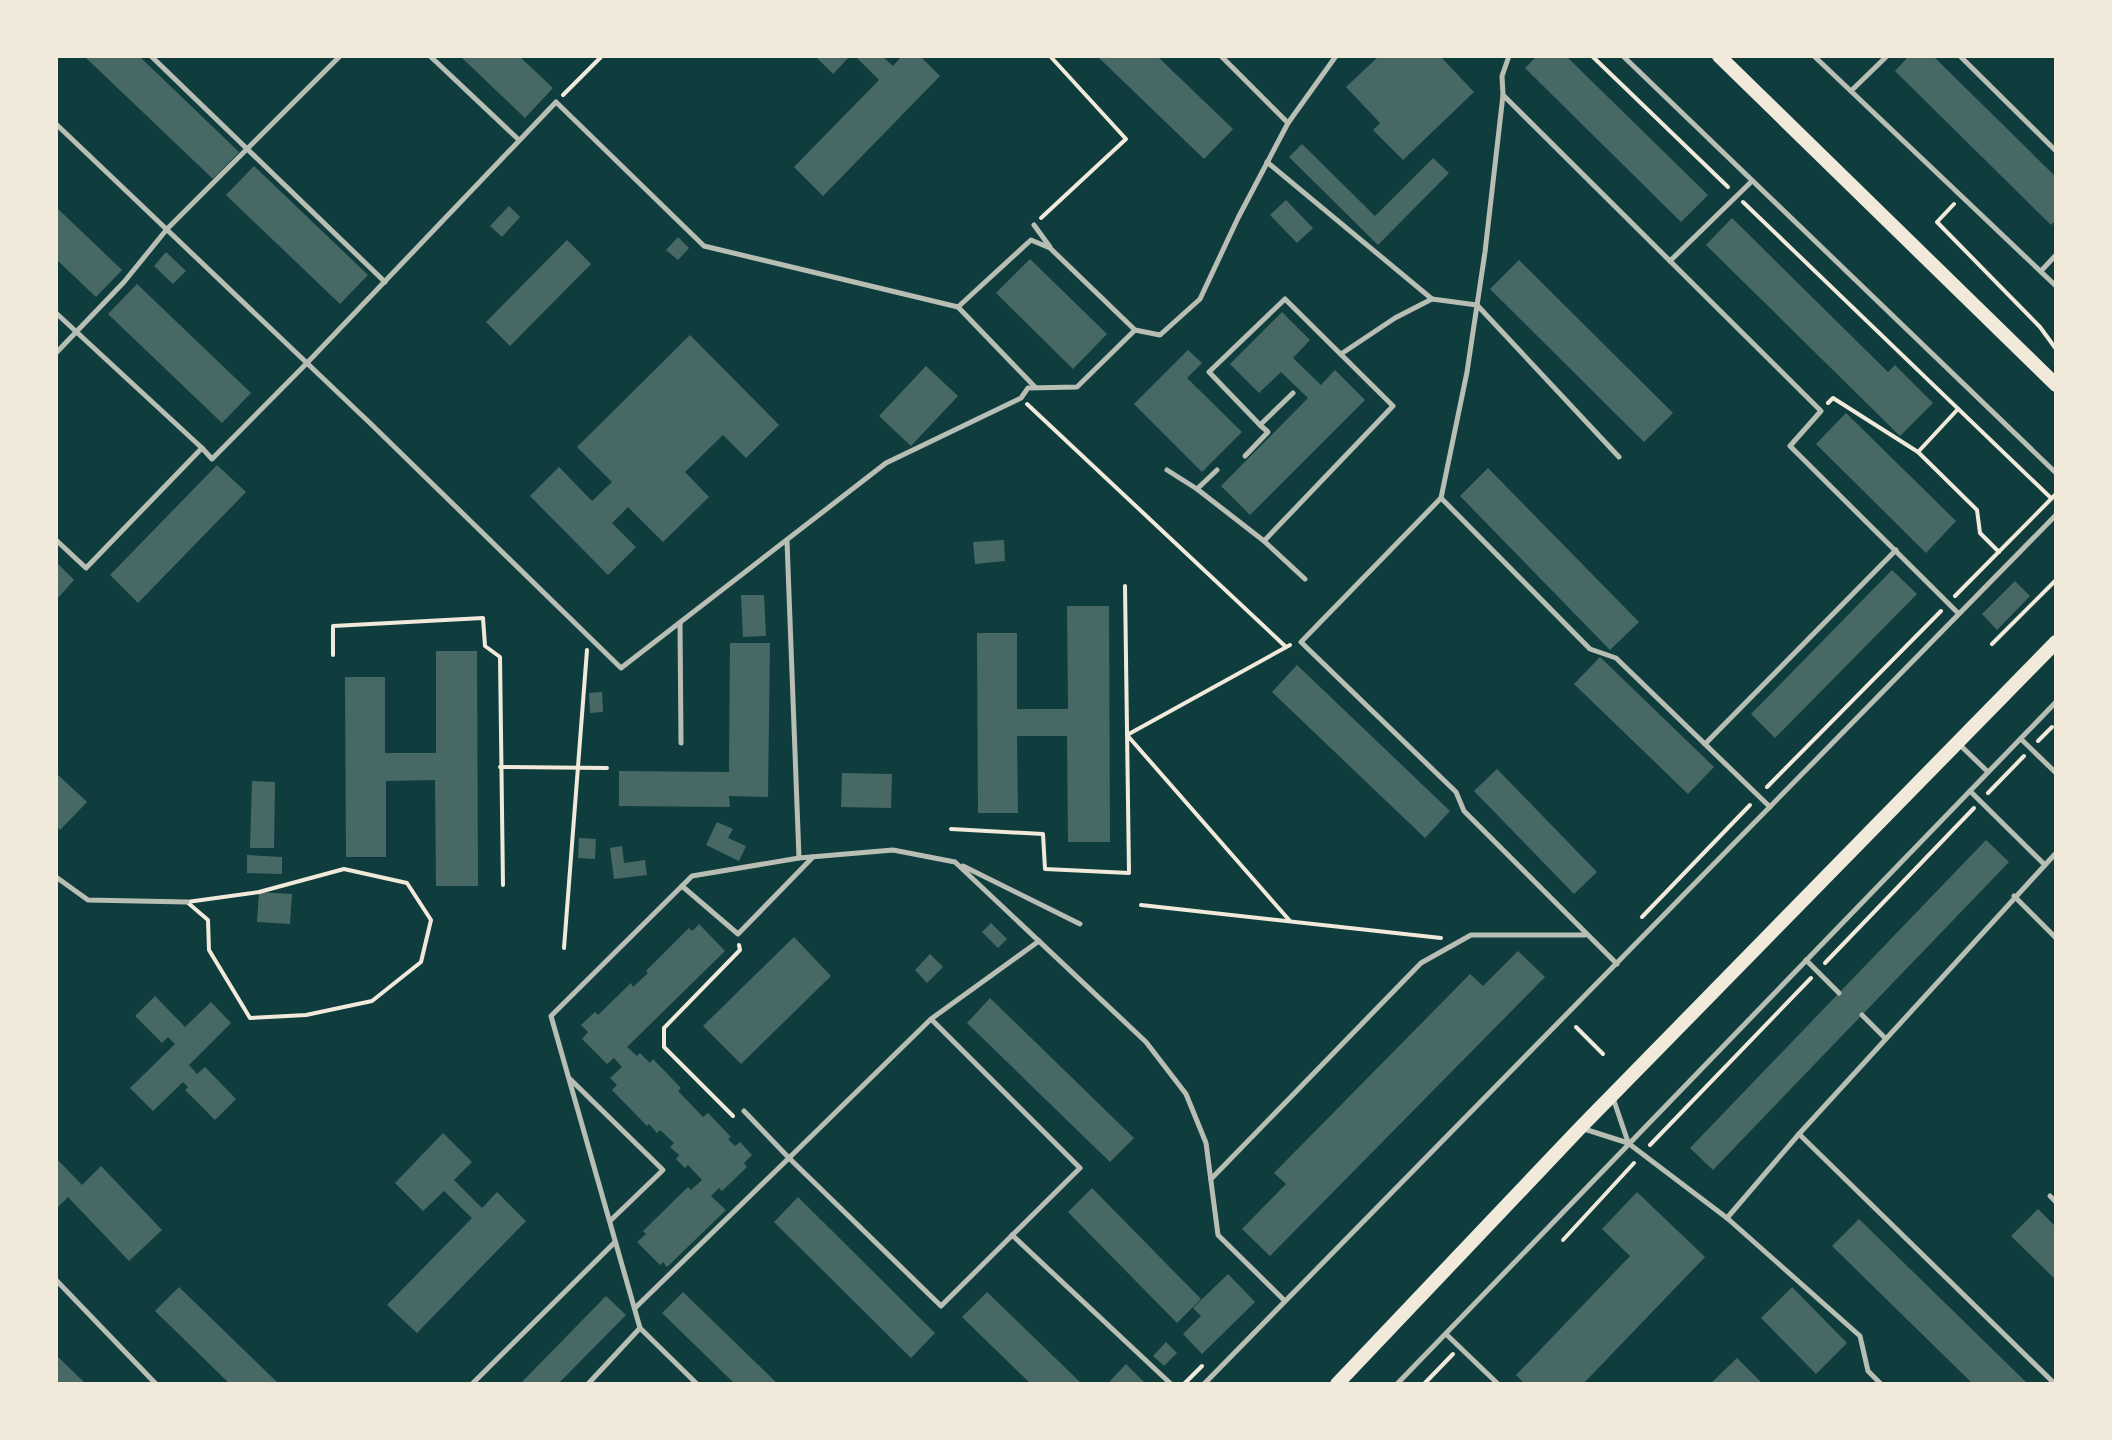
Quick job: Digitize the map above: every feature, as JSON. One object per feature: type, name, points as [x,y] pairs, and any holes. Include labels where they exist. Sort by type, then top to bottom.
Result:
[{"type":"main road","points":[[1719,56],[2056,385]]},
{"type":"main road","points":[[1337,1384],[1580,1128],[2056,642]]},
{"type":"lane","points":[[151,56],[385,282]]},
{"type":"lane","points":[[56,353],[124,282],[167,229],[340,56]]},
{"type":"lane","points":[[430,56],[519,140]]},
{"type":"lane","points":[[1221,56],[1288,123]]},
{"type":"lane","points":[[1034,225],[1050,248],[1135,330],[1160,335],[1200,299],[1288,123],[1336,56]]},
{"type":"lane","points":[[1509,56],[1502,76],[1503,95],[1467,372],[1441,498],[1301,642],[1456,792],[1464,811],[1617,964]]},
{"type":"lane","points":[[1623,56],[2056,473]]},
{"type":"lane","points":[[1814,56],[2056,286]]},
{"type":"lane","points":[[1851,91],[1887,56]]},
{"type":"lane","points":[[1960,56],[2056,151]]},
{"type":"lane","points":[[1503,95],[1821,411],[1790,446],[1958,613]]},
{"type":"lane","points":[[56,313],[212,459],[556,102],[704,246],[958,307],[1036,388]]},
{"type":"lane","points":[[56,124],[621,668],[886,463],[1021,398],[1028,388],[1077,387],[1135,330]]},
{"type":"lane","points":[[1267,162],[1432,299],[1477,305],[1619,457]]},
{"type":"lane","points":[[1670,261],[1752,181]]},
{"type":"lane","points":[[958,307],[1031,240],[1050,248]]},
{"type":"lane","points":[[2041,271],[2056,255]]},
{"type":"lane","points":[[1245,456],[1268,432],[1209,372],[1285,299],[1393,406],[1264,541]]},
{"type":"lane","points":[[1341,354],[1395,318],[1432,299]]},
{"type":"lane","points":[[1260,425],[1293,393]]},
{"type":"lane","points":[[56,540],[86,568],[202,448]]},
{"type":"lane","points":[[1167,470],[1264,541],[1305,579]]},
{"type":"lane","points":[[1197,489],[1217,470]]},
{"type":"lane","points":[[1441,498],[1590,649],[1616,658],[1770,807]]},
{"type":"lane","points":[[1204,1384],[2056,515]]},
{"type":"lane","points":[[787,540],[799,858]]},
{"type":"lane","points":[[1705,744],[1896,550]]},
{"type":"lane","points":[[680,622],[681,743]]},
{"type":"lane","points":[[1397,1384],[2056,702]]},
{"type":"lane","points":[[2021,739],[2056,773]]},
{"type":"lane","points":[[1958,742],[1988,772]]},
{"type":"lane","points":[[1970,791],[2045,865]]},
{"type":"lane","points":[[697,1384],[640,1328],[551,1016],[692,876],[799,858],[893,850],[955,862],[1080,924]]},
{"type":"lane","points":[[1727,1218],[1885,1038],[2056,853]]},
{"type":"lane","points":[[682,886],[738,934],[813,857]]},
{"type":"lane","points":[[955,862],[1146,1042],[1186,1094],[1206,1143],[1218,1235],[1285,1301]]},
{"type":"lane","points":[[56,877],[88,900],[187,902]]},
{"type":"lane","points":[[2014,896],[2056,938]]},
{"type":"lane","points":[[1210,1179],[1421,963],[1471,935],[1585,935]]},
{"type":"lane","points":[[635,1308],[931,1019],[1039,941]]},
{"type":"lane","points":[[1806,960],[1839,993]]},
{"type":"lane","points":[[1862,1015],[1885,1038]]},
{"type":"lane","points":[[744,1111],[941,1306],[1080,1168],[931,1019]]},
{"type":"lane","points":[[569,1079],[663,1170],[610,1221]]},
{"type":"lane","points":[[1612,1096],[1628,1143]]},
{"type":"lane","points":[[1580,1128],[1628,1143],[1727,1218],[1860,1336],[1868,1371],[1881,1384]]},
{"type":"lane","points":[[1799,1134],[2055,1384]]},
{"type":"lane","points":[[2050,1196],[2056,1202]]},
{"type":"lane","points":[[1012,1235],[1171,1384]]},
{"type":"lane","points":[[472,1384],[616,1241]]},
{"type":"lane","points":[[56,1280],[156,1384]]},
{"type":"lane","points":[[588,1384],[640,1328]]},
{"type":"lane","points":[[1446,1334],[1498,1384]]},
{"type":"path","points":[[556,102],[602,56]]},
{"type":"path","points":[[1034,225],[1126,139],[1050,56]]},
{"type":"path","points":[[1592,56],[1958,409],[2055,498],[1639,920]]},
{"type":"path","points":[[1954,204],[1937,222],[2040,327],[2056,349]]},
{"type":"path","points":[[1021,398],[1285,646]]},
{"type":"path","points":[[1821,411],[1833,398],[1918,452],[1977,510],[1980,533],[1999,552]]},
{"type":"path","points":[[1918,452],[1958,409]]},
{"type":"path","points":[[1992,644],[2056,580]]},
{"type":"path","points":[[951,829],[1043,834],[1045,869],[1129,873],[1125,586]]},
{"type":"path","points":[[333,655],[333,626],[483,618],[485,646],[500,657],[503,885]]},
{"type":"path","points":[[564,948],[588,635]]},
{"type":"path","points":[[1127,735],[1285,646],[1301,642]]},
{"type":"path","points":[[1127,735],[1290,921]]},
{"type":"path","points":[[500,767],[607,768]]},
{"type":"path","points":[[344,869],[407,883],[431,920],[421,962],[372,1001],[306,1015],[250,1018],[209,950],[208,920],[187,902],[259,892],[344,869]]},
{"type":"path","points":[[1141,905],[1462,940]]},
{"type":"path","points":[[738,934],[740,950],[664,1028],[664,1047],[739,1122]]},
{"type":"path","points":[[1576,1027],[1603,1054]]},
{"type":"path","points":[[1424,1384],[1460,1347]]},
{"type":"path","points":[[1184,1384],[1204,1363]]},
{"type":"building","points":[[84,56],[139,56],[239,152],[213,179]]},
{"type":"building","points":[[460,56],[519,56],[553,88],[525,118]]},
{"type":"building","points":[[815,56],[850,56],[833,74]]},
{"type":"building","points":[[855,56],[882,56],[893,66],[902,56],[920,56],[940,76],[823,196],[794,167],[879,80]]},
{"type":"building","points":[[1097,56],[1157,56],[1233,129],[1204,159]]},
{"type":"building","points":[[1379,56],[1440,56],[1474,92],[1403,160],[1373,130],[1380,123],[1346,87]]},
{"type":"building","points":[[1537,56],[1566,56],[1708,195],[1681,222],[1525,68]]},
{"type":"building","points":[[1909,56],[1933,56],[2056,177],[2056,220],[2051,225],[1895,71]]},
{"type":"building","points":[[1302,144],[1375,216],[1433,158],[1449,173],[1378,245],[1289,157]]},
{"type":"building","points":[[254,166],[368,275],[340,304],[226,195]]},
{"type":"building","points":[[1286,200],[1313,228],[1297,243],[1270,215]]},
{"type":"building","points":[[509,206],[520,217],[502,237],[490,226]]},
{"type":"building","points":[[56,207],[122,270],[96,297],[56,259]]},
{"type":"building","points":[[1732,218],[1888,372],[1895,365],[1933,403],[1900,436],[1706,245]]},
{"type":"building","points":[[678,237],[689,248],[678,260],[666,250]]},
{"type":"building","points":[[567,240],[591,264],[510,346],[486,322]]},
{"type":"building","points":[[166,252],[186,271],[173,284],[154,266]]},
{"type":"building","points":[[1030,259],[1107,334],[1073,369],[996,293]]},
{"type":"building","points":[[1519,260],[1673,413],[1644,442],[1490,289]]},
{"type":"building","points":[[137,284],[251,393],[222,423],[108,314]]},
{"type":"building","points":[[1282,312],[1310,340],[1293,358],[1321,385],[1335,370],[1365,400],[1250,515],[1221,486],[1308,398],[1281,372],[1259,393],[1230,364]]},
{"type":"building","points":[[690,335],[779,425],[746,458],[723,435],[685,472],[709,497],[663,542],[628,507],[612,523],[636,547],[608,575],[530,496],[559,467],[592,501],[612,482],[577,447]]},
{"type":"building","points":[[1188,350],[1202,363],[1187,378],[1242,432],[1202,472],[1134,404]]},
{"type":"building","points":[[926,366],[958,396],[911,446],[879,416]]},
{"type":"building","points":[[1846,413],[1956,521],[1926,553],[1816,444]]},
{"type":"building","points":[[217,465],[246,492],[138,603],[110,575]]},
{"type":"building","points":[[1488,468],[1639,622],[1610,650],[1460,496]]},
{"type":"building","points":[[1004,540],[1005,561],[975,564],[973,542]]},
{"type":"building","points":[[56,562],[74,580],[56,600]]},
{"type":"building","points":[[1892,570],[1917,594],[1775,738],[1751,714]]},
{"type":"building","points":[[2015,581],[2030,596],[1997,630],[1982,614]]},
{"type":"building","points":[[741,595],[764,595],[766,636],[743,637]]},
{"type":"building","points":[[1067,606],[1109,606],[1110,842],[1068,842],[1067,736],[1017,736],[1018,813],[978,813],[977,633],[1017,633],[1017,709],[1068,709]]},
{"type":"building","points":[[730,643],[770,643],[768,797],[729,796],[730,807],[619,806],[619,771],[729,772]]},
{"type":"building","points":[[436,651],[477,651],[478,886],[436,886],[435,780],[386,781],[386,857],[346,857],[345,677],[385,677],[385,753],[436,753]]},
{"type":"building","points":[[1600,657],[1714,767],[1688,794],[1574,684]]},
{"type":"building","points":[[1297,665],[1450,811],[1425,838],[1272,692]]},
{"type":"building","points":[[602,692],[603,712],[590,713],[589,693]]},
{"type":"building","points":[[1497,769],[1597,872],[1574,894],[1474,791]]},
{"type":"building","points":[[56,773],[87,802],[60,830],[56,825]]},
{"type":"building","points":[[842,773],[892,774],[891,808],[841,807]]},
{"type":"building","points":[[252,781],[275,782],[274,848],[250,848]]},
{"type":"building","points":[[717,822],[733,829],[728,838],[746,846],[739,861],[706,845]]},
{"type":"building","points":[[579,838],[596,839],[595,859],[578,858]]},
{"type":"building","points":[[1986,840],[2009,862],[1713,1170],[1690,1148]]},
{"type":"building","points":[[622,846],[624,863],[645,860],[647,875],[614,879],[610,848]]},
{"type":"building","points":[[247,855],[282,857],[282,874],[247,873]]},
{"type":"building","points":[[259,892],[292,894],[290,924],[257,922]]},
{"type":"building","points":[[991,923],[1007,939],[998,948],[982,932]]},
{"type":"building","points":[[699,924],[725,951],[627,1047],[637,1056],[640,1053],[650,1063],[653,1059],[703,1117],[708,1113],[731,1137],[728,1139],[735,1146],[740,1142],[752,1155],[744,1163],[747,1167],[722,1191],[719,1188],[711,1196],[726,1210],[667,1267],[663,1262],[660,1265],[637,1242],[646,1234],[643,1231],[688,1187],[691,1190],[702,1180],[688,1165],[685,1168],[676,1159],[679,1155],[670,1147],[674,1143],[660,1130],[657,1133],[649,1124],[647,1126],[612,1090],[617,1085],[610,1078],[622,1067],[614,1058],[607,1064],[582,1039],[588,1032],[581,1025],[595,1012],[598,1015],[631,983],[633,987],[689,928],[692,931]]},
{"type":"building","points":[[794,937],[831,976],[741,1064],[703,1026]]},
{"type":"building","points":[[1518,951],[1545,977],[1270,1256],[1242,1229],[1286,1184],[1274,1173],[1470,974],[1483,986]]},
{"type":"building","points":[[930,954],[943,967],[927,983],[915,970]]},
{"type":"building","points":[[155,996],[185,1027],[211,1002],[231,1023],[189,1065],[197,1074],[205,1067],[236,1099],[215,1120],[185,1090],[188,1087],[183,1082],[153,1111],[130,1088],[175,1044],[168,1037],[162,1043],[135,1016]]},
{"type":"building","points":[[990,998],[1134,1138],[1110,1162],[967,1023]]},
{"type":"building","points":[[443,1133],[472,1162],[454,1180],[482,1208],[497,1192],[526,1221],[417,1333],[387,1305],[472,1218],[444,1191],[423,1211],[395,1183]]},
{"type":"building","points":[[56,1158],[82,1185],[101,1166],[162,1230],[129,1261],[68,1197],[56,1209]]},
{"type":"building","points":[[1092,1188],[1201,1299],[1177,1323],[1068,1212]]},
{"type":"building","points":[[1637,1192],[1705,1257],[1583,1384],[1525,1384],[1516,1375],[1630,1256],[1602,1229]]},
{"type":"building","points":[[798,1197],[935,1333],[911,1358],[774,1222]]},
{"type":"building","points":[[2038,1209],[2056,1227],[2056,1280],[2011,1236]]},
{"type":"building","points":[[1859,1219],[2028,1384],[1973,1384],[1832,1246]]},
{"type":"building","points":[[1228,1274],[1255,1302],[1202,1354],[1183,1334],[1201,1316],[1193,1308]]},
{"type":"building","points":[[179,1287],[279,1384],[230,1384],[155,1311]]},
{"type":"building","points":[[1792,1287],[1847,1343],[1816,1374],[1761,1318]]},
{"type":"building","points":[[683,1292],[778,1384],[735,1384],[662,1313]]},
{"type":"building","points":[[987,1292],[1082,1384],[1031,1384],[962,1317]]},
{"type":"building","points":[[606,1296],[626,1315],[558,1384],[520,1384]]},
{"type":"building","points":[[1166,1342],[1177,1353],[1164,1366],[1153,1356]]},
{"type":"building","points":[[56,1355],[86,1384],[56,1384]]},
{"type":"building","points":[[1737,1358],[1763,1384],[1710,1384]]},
{"type":"building","points":[[1126,1364],[1146,1384],[1113,1384],[1110,1381]]}]
